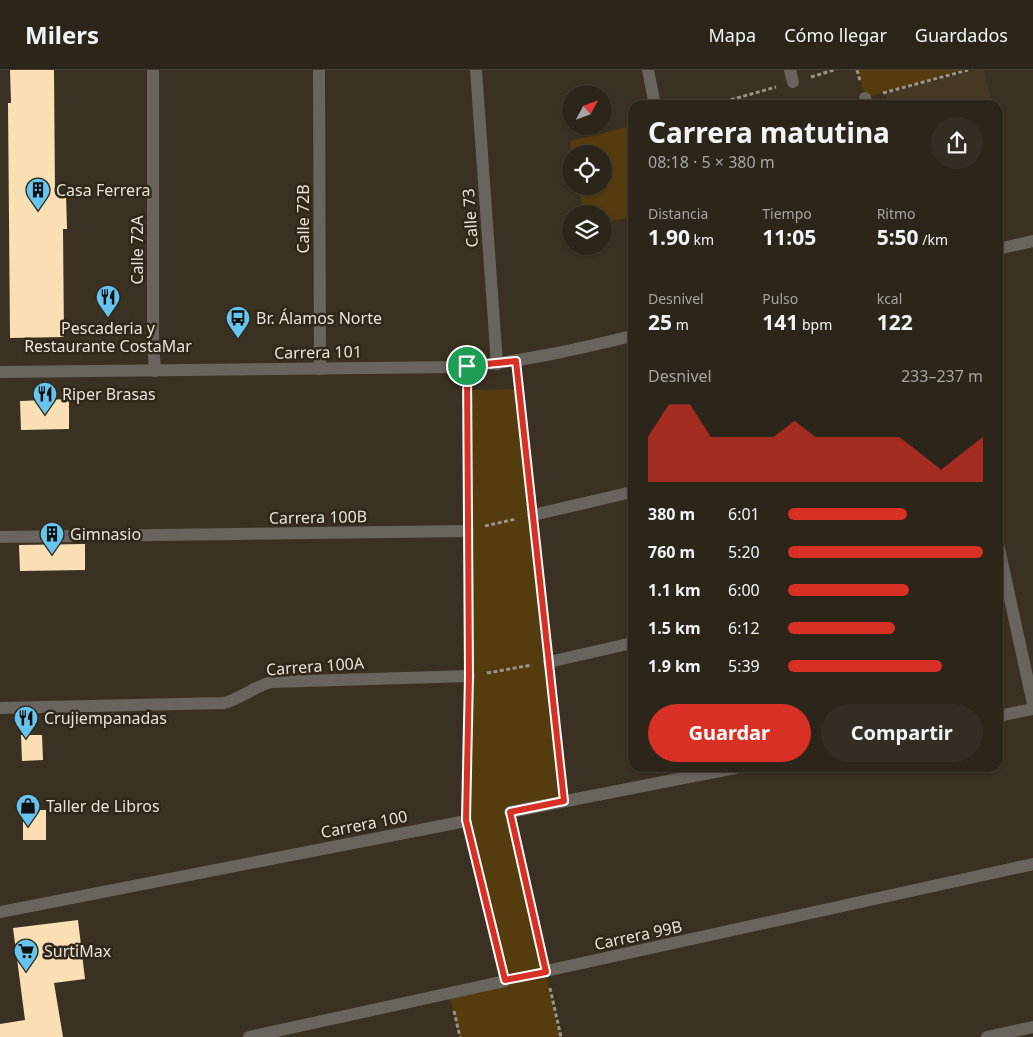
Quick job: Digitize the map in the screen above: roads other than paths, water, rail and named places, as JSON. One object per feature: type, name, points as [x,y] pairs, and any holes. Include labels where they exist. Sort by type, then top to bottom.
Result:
[{"type":"street","name":"Calle 72A","points":[[153,70],[153,339],[155,371]]},
{"type":"street","name":"Calle 72B","points":[[319,70],[320,369]]},
{"type":"street","name":"Calle 73","points":[[476,70],[496,364]]},
{"type":"street","points":[[648,70],[654,100]]},
{"type":"street","points":[[1003,248],[1033,241]]},
{"type":"street","name":"Carrera 101","points":[[0,372],[467,366],[516,361],[628,337]]},
{"type":"street","points":[[533,515],[628,493]]},
{"type":"street","name":"Carrera 100B","points":[[0,537],[468,531]]},
{"type":"street","points":[[1003,577],[1033,704]]},
{"type":"street","points":[[549,662],[628,644]]},
{"type":"street","name":"Carrera 100A","points":[[0,708],[224,703],[235,700],[262,684],[272,682],[469,676]]},
{"type":"street","points":[[1003,715],[1033,709]]},
{"type":"street","points":[[510,812],[714,772]]},
{"type":"street","name":"Carrera 100","points":[[0,912],[466,820]]},
{"type":"street","name":"Carrera 99B","points":[[546,972],[1033,864]]},
{"type":"street","points":[[249,1037],[505,980]]},
{"type":"street","points":[[987,1037],[1033,1027]]},
{"type":"place","name":"Casa Ferrera","points":[[38,211]]},
{"type":"place","name":"Pescaderia y Restaurante CostaMar","points":[[108,318]]},
{"type":"place","name":"Br. Álamos Norte","points":[[238,339]]},
{"type":"place","name":"Riper Brasas","points":[[45,415]]},
{"type":"place","name":"Gimnasio","points":[[52,555]]},
{"type":"place","name":"Crujiempanadas","points":[[26,739]]},
{"type":"place","name":"Taller de Libros","points":[[28,827]]},
{"type":"place","name":"SurtiMax","points":[[26,972]]}]
